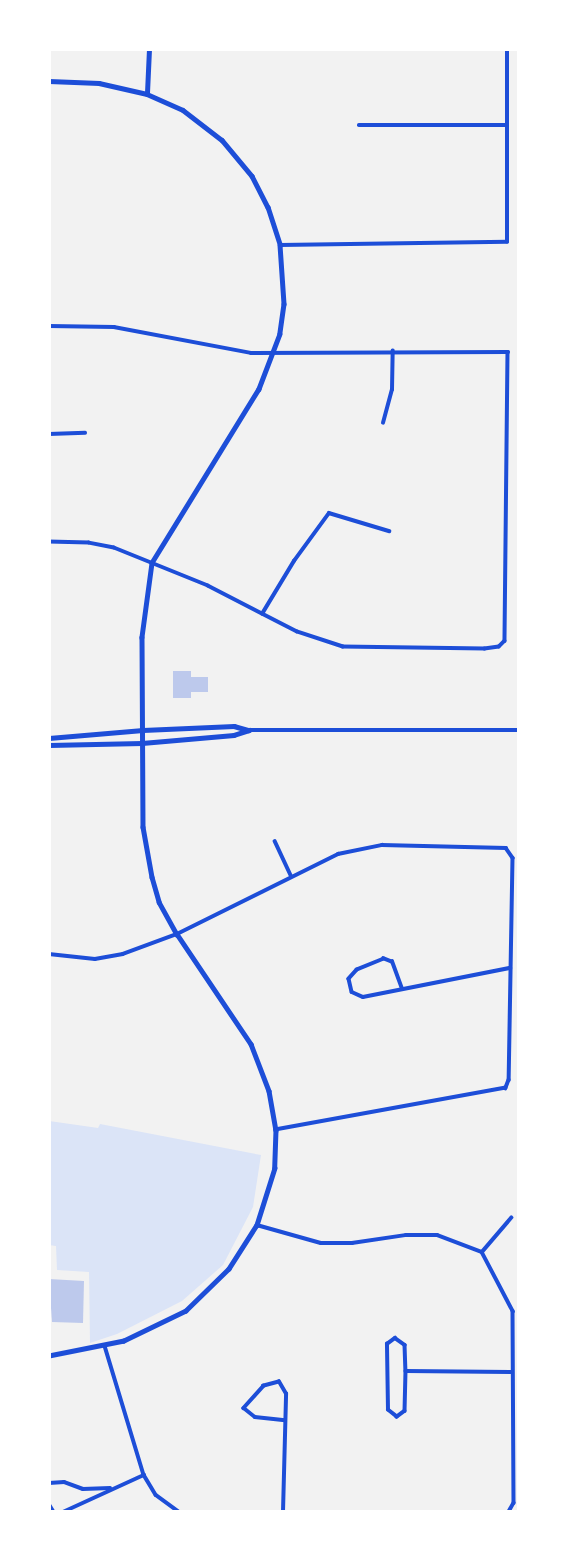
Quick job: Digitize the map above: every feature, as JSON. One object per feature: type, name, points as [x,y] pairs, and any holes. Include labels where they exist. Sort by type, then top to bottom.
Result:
[{"type":"street","points":[[147,94],[149,49]]},
{"type":"street","points":[[280,245],[508,242],[507,49]]},
{"type":"street","points":[[49,81],[99,83],[147,94],[183,110],[232,150],[252,176],[268,207],[280,245],[284,304],[274,353],[259,389],[152,563],[142,637],[143,827],[159,902],[177,934],[251,1044],[269,1091],[276,1130],[275,1168],[257,1224],[229,1269],[186,1311],[105,1346],[49,1356]]},
{"type":"street","points":[[359,125],[507,125]]},
{"type":"street","points":[[49,326],[114,327],[251,353],[508,352],[505,641],[499,646],[485,649],[343,647],[298,632],[208,586],[114,548],[89,543],[49,542]]},
{"type":"street","points":[[383,423],[392,390],[393,351]]},
{"type":"street","points":[[49,434],[85,433]]},
{"type":"street","points":[[262,615],[294,561],[329,513],[389,531]]},
{"type":"street","points":[[49,738],[234,726],[249,730]]},
{"type":"street","points":[[49,745],[142,743],[249,730],[519,730]]},
{"type":"street","points":[[275,841],[291,876]]},
{"type":"street","points":[[49,954],[104,957],[123,954],[177,934],[338,854],[382,845],[506,848],[513,858],[509,1080],[506,1088],[276,1130]]},
{"type":"street","points":[[402,989],[392,962],[384,959],[357,970],[349,979],[352,992],[361,997],[510,968]]},
{"type":"street","points":[[482,1252],[511,1218]]},
{"type":"street","points":[[257,1224],[321,1243],[352,1243],[406,1235],[437,1235],[482,1252],[513,1311],[514,1503],[509,1512]]},
{"type":"street","points":[[395,1338],[405,1345],[406,1371],[405,1411],[397,1418],[388,1410],[387,1344],[395,1338]]},
{"type":"street","points":[[105,1346],[144,1475],[156,1495],[178,1512]]},
{"type":"street","points":[[406,1371],[512,1373]]},
{"type":"street","points":[[283,1512],[286,1394],[279,1382],[264,1386],[244,1408],[255,1417],[285,1420]]},
{"type":"street","points":[[63,1512],[144,1475]]},
{"type":"street","points":[[49,1483],[57,1481],[92,1489],[116,1488]]},
{"type":"street","points":[[49,1504],[54,1512]]},
{"type":"shaded area","points":[[49,1121],[98,1128],[100,1124],[261,1155],[253,1207],[223,1265],[182,1301],[117,1334],[90,1343],[89,1272],[57,1270],[56,1246],[49,1245]]},
{"type":"building","points":[[173,671],[191,671],[191,677],[208,677],[208,692],[191,692],[191,698],[173,698]]},
{"type":"building","points":[[49,1279],[84,1281],[83,1323],[52,1322]]}]
